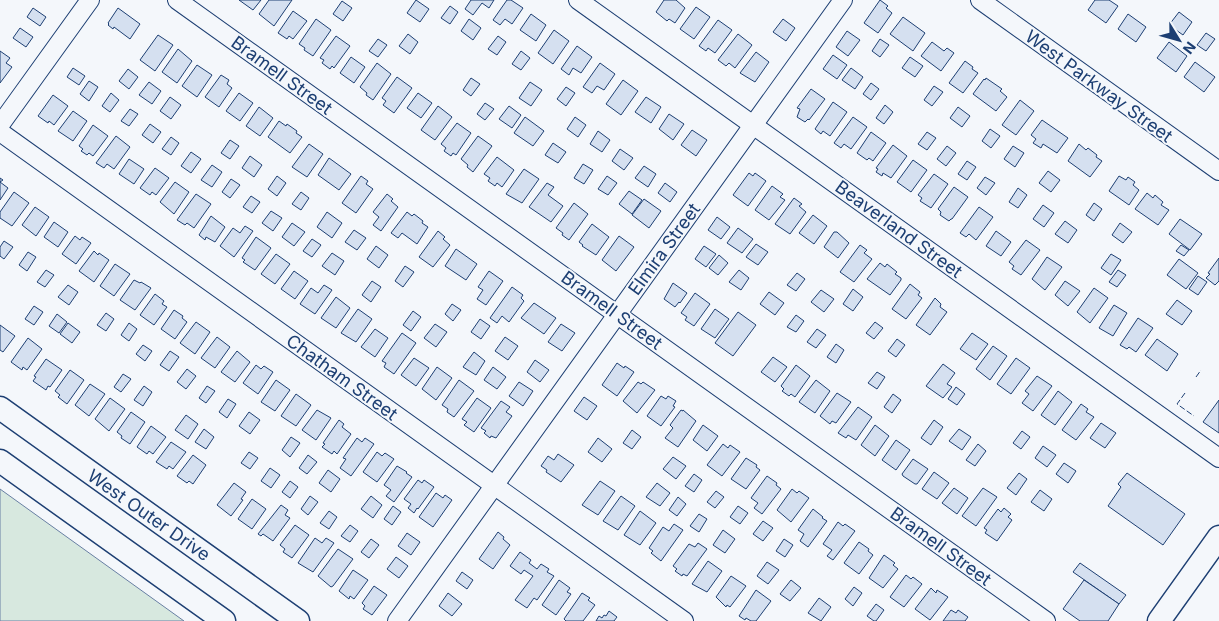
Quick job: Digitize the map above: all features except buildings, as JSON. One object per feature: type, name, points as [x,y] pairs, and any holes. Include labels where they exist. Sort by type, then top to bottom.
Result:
[{"type":"main road","name":"West Outer Drive","points":[[0,408],[298,621]]},
{"type":"main road","points":[[0,460],[224,621]]},
{"type":"main road","points":[[1159,621],[1219,537]]},
{"type":"street","points":[[0,125],[90,0]]},
{"type":"street","name":"Bramell Street","points":[[177,0],[1046,621]]},
{"type":"street","name":"Beaverland Street","points":[[578,0],[1219,458]]},
{"type":"street","name":"Elmira Street","points":[[398,621],[843,0]]},
{"type":"street","name":"West Parkway Street","points":[[980,0],[1219,171]]},
{"type":"street","name":"Chatham Street","points":[[0,132],[684,621]]},
{"type":"shaded area","points":[[0,489],[184,621],[0,621]]},
{"type":"fence","points":[[1196,377],[1201,370]]},
{"type":"fence","points":[[1185,393],[1177,404],[1194,416]]}]
